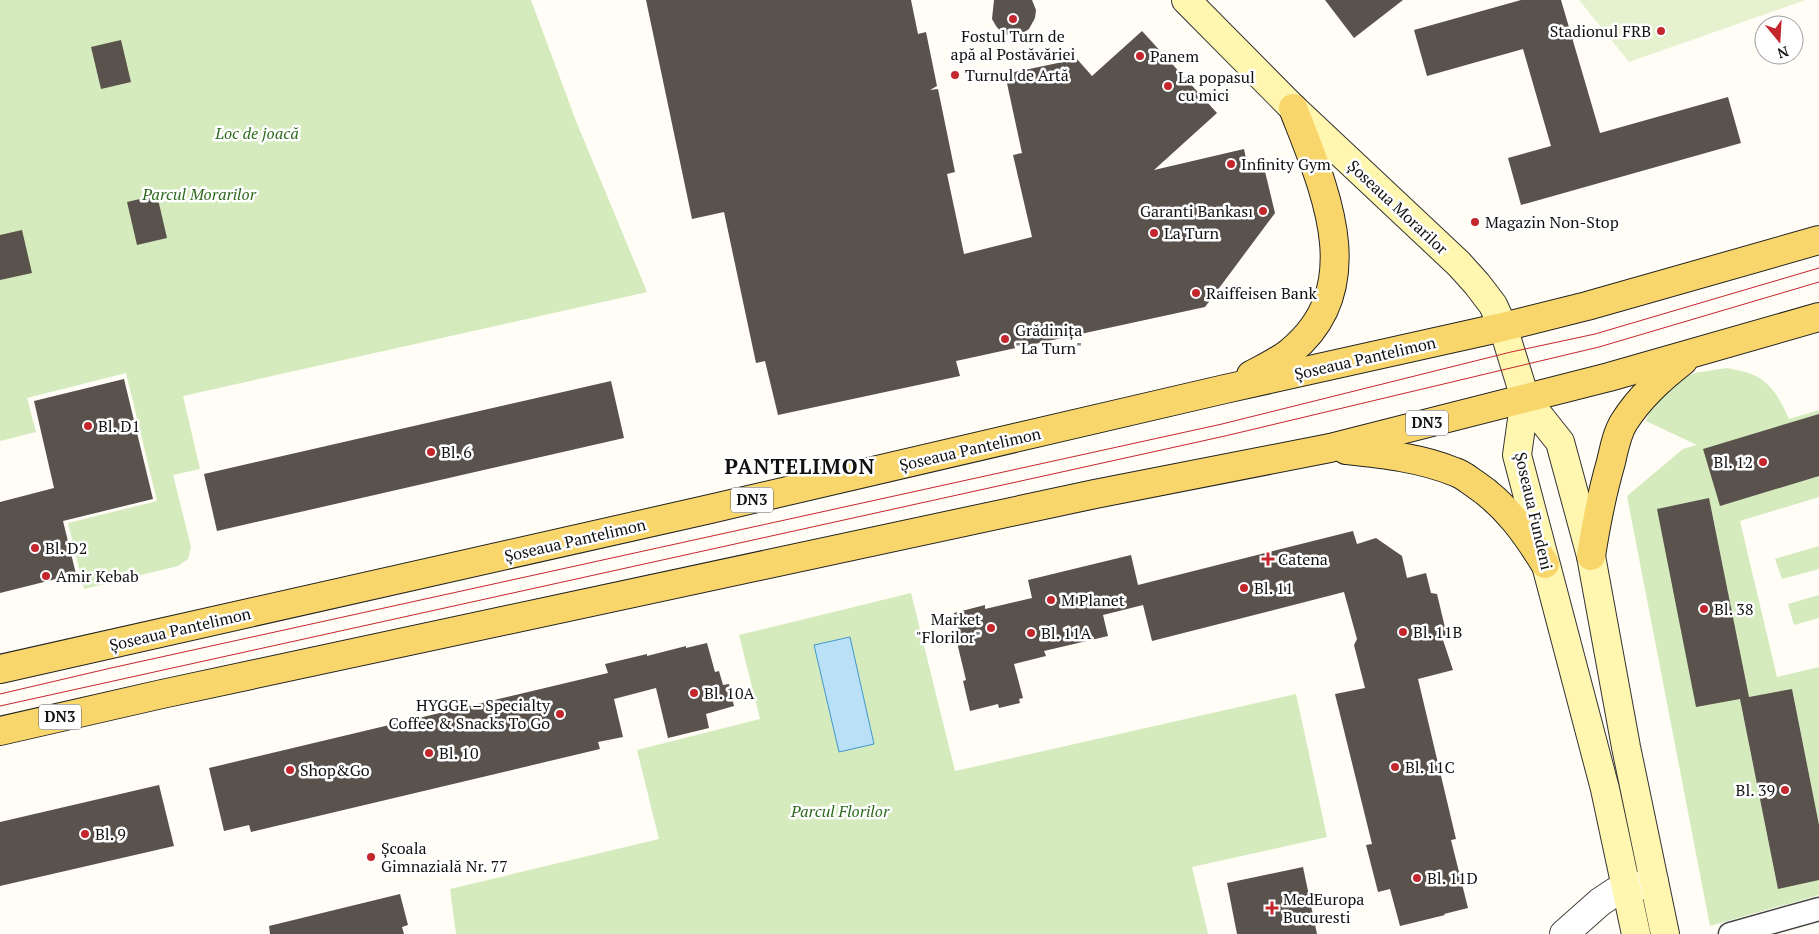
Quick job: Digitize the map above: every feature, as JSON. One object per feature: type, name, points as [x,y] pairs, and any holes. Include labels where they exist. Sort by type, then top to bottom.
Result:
[{"type":"main road","name":"Șoseaua Morarilor","points":[[1186,0],[1293,108],[1466,272],[1494,306],[1503,327],[1524,398]]},
{"type":"main road","points":[[1225,389],[1290,352],[1304,338],[1323,312],[1334,279],[1335,252],[1329,209],[1293,108]]},
{"type":"main road","name":"Șoseaua Pantelimon","points":[[0,669],[710,509],[1225,389],[1503,327],[1587,306],[1819,240]]},
{"type":"main road","name":"DN3","points":[[0,731],[182,690],[1085,496],[1330,448],[1691,354],[1819,317]]},
{"type":"main road","points":[[1591,556],[1600,501],[1613,452],[1623,424],[1641,398],[1660,379],[1691,354]]},
{"type":"main road","points":[[1524,398],[1560,442],[1591,556],[1628,756],[1665,934]]},
{"type":"main road","name":"Șoseaua Fundeni","points":[[1524,398],[1518,455],[1545,564],[1592,736],[1636,934]]},
{"type":"main road","points":[[1330,448],[1380,453],[1422,461],[1457,472],[1484,490],[1507,510],[1526,533],[1545,564]]},
{"type":"street","points":[[1564,934],[1600,902],[1615,892],[1654,882]]},
{"type":"street","points":[[1730,934],[1819,909]]},
{"type":"green space","name":"Parcul Morarilor","points":[[0,0],[531,0],[576,121],[647,292],[183,396],[200,469],[173,475],[191,547],[188,559],[178,566],[84,589],[68,523],[157,501],[126,373],[27,398],[36,432],[0,441]]},
{"type":"green space","name":"Stadionul FRB","points":[[1579,0],[1806,0],[1763,15],[1754,15],[1754,18],[1629,62]]},
{"type":"green space","points":[[1727,368],[1748,373],[1764,381],[1779,399],[1789,419],[1819,410],[1819,497],[1740,521],[1777,677],[1819,667],[1819,895],[1710,926],[1627,496],[1683,449],[1697,445],[1646,421],[1651,406],[1673,385],[1694,373]]},
{"type":"green space","points":[[1819,546],[1819,569],[1782,579],[1775,559]]},
{"type":"green space","name":"Parcul Florilor","points":[[911,593],[955,771],[1296,694],[1327,837],[1192,867],[1208,934],[456,934],[450,889],[659,839],[637,750],[760,719],[739,635]]},
{"type":"green space","points":[[1819,595],[1819,618],[1794,625],[1788,604]]},
{"type":"water","points":[[850,637],[874,744],[839,752],[814,645]]},
{"type":"building","points":[[646,0],[911,0],[918,34],[926,32],[937,86],[930,90],[938,89],[955,172],[947,174],[964,254],[1032,237],[1013,155],[1022,153],[1005,74],[1077,59],[1092,76],[1142,31],[1217,113],[1154,170],[1244,149],[1247,163],[1262,159],[1275,213],[1205,307],[956,361],[960,376],[778,415],[765,361],[756,363],[724,212],[692,219]]},
{"type":"building","name":"Fostul Turn de apă al Postăvăriei","points":[[994,0],[1032,0],[1036,10],[1035,18],[1029,29],[1015,38],[1001,32],[992,19]]},
{"type":"building","points":[[1325,0],[1403,0],[1354,38]]},
{"type":"building","points":[[1521,0],[1561,0],[1600,133],[1728,97],[1741,143],[1521,205],[1508,158],[1551,146],[1523,49],[1427,76],[1414,30]]},
{"type":"building","points":[[121,40],[131,82],[101,89],[91,47]]},
{"type":"building","points":[[157,195],[167,238],[137,245],[127,202]]},
{"type":"building","points":[[22,230],[32,273],[0,280],[0,235]]},
{"type":"building","name":"Bl. D1","points":[[124,379],[153,499],[63,521],[76,574],[0,593],[0,502],[54,488],[34,401]]},
{"type":"building","name":"Bl. 6","points":[[611,381],[624,438],[217,531],[204,474]]},
{"type":"building","name":"Bl. 12","points":[[1819,414],[1819,476],[1720,506],[1703,449]]},
{"type":"building","points":[[1709,498],[1749,697],[1792,689],[1819,825],[1819,880],[1778,889],[1740,699],[1696,707],[1657,509]]},
{"type":"building","points":[[1353,531],[1357,544],[1376,538],[1402,556],[1407,578],[1426,573],[1431,593],[1437,594],[1448,640],[1443,640],[1453,670],[1418,679],[1456,839],[1451,840],[1468,908],[1400,926],[1390,889],[1378,892],[1366,845],[1372,844],[1335,694],[1365,688],[1354,645],[1357,639],[1344,592],[1152,641],[1143,605],[1103,615],[1108,636],[1044,651],[1046,656],[1014,664],[1023,698],[1019,699],[1020,703],[999,708],[998,704],[970,711],[963,681],[966,680],[954,630],[958,629],[954,613],[985,605],[985,609],[1032,598],[1028,580],[1131,555],[1138,585]]},
{"type":"building","name":"Bl. 10","points":[[707,643],[715,672],[719,671],[723,685],[729,684],[734,706],[706,714],[709,728],[668,738],[656,688],[614,699],[623,737],[598,742],[600,749],[251,832],[249,825],[224,831],[209,768],[608,673],[605,664]]},
{"type":"building","name":"Bl. 9","points":[[159,785],[174,846],[0,886],[0,822]]},
{"type":"building","name":"MedEuropa Bucuresti","points":[[1303,867],[1317,934],[1237,934],[1227,883]]},
{"type":"building","points":[[400,894],[408,925],[402,927],[404,934],[270,934],[269,926]]},
{"type":"tram line","points":[[0,694],[1222,424],[1511,352],[1595,334],[1819,268]]},
{"type":"tram line","points":[[0,706],[1225,436],[1599,347],[1819,282]]},
{"type":"place","name":"Fostul Turn de apă al Postăvăriei","points":[[1013,19]]},
{"type":"place","name":"Stadionul FRB","points":[[1661,31]]},
{"type":"place","name":"Panem","points":[[1140,56]]},
{"type":"place","name":"Turnul de Artă","points":[[955,75]]},
{"type":"place","name":"La popasul cu mici","points":[[1168,86]]},
{"type":"place","name":"Infinity Gym","points":[[1231,164]]},
{"type":"place","name":"Garanti Bankası","points":[[1263,211]]},
{"type":"place","name":"Magazin Non-Stop","points":[[1475,222]]},
{"type":"place","name":"La Turn","points":[[1154,233]]},
{"type":"place","name":"Raiffeisen Bank","points":[[1196,293]]},
{"type":"place","name":"Grădinița \"La Turn\"","points":[[1005,339]]},
{"type":"place","name":"Bl. D1","points":[[88,426]]},
{"type":"place","name":"Bl. 6","points":[[431,452]]},
{"type":"place","name":"Bl. 12","points":[[1763,462]]},
{"type":"place","name":"Bl. D2","points":[[35,548]]},
{"type":"place","name":"Catena","points":[[1268,559]]},
{"type":"place","name":"Amir Kebab","points":[[46,576]]},
{"type":"place","name":"Bl. 11","points":[[1244,588]]},
{"type":"place","name":"M Planet","points":[[1051,600]]},
{"type":"place","name":"Bl. 38","points":[[1704,609]]},
{"type":"place","name":"Market \"Florilor\"","points":[[991,628]]},
{"type":"place","name":"Bl. 11B","points":[[1403,632]]},
{"type":"place","name":"Bl. 11A","points":[[1031,633]]},
{"type":"place","name":"Bl. 10A","points":[[694,693]]},
{"type":"place","name":"HYGGE – Specialty Coffee & Snacks To Go","points":[[560,714]]},
{"type":"place","name":"Bl. 10","points":[[429,753]]},
{"type":"place","name":"Bl. 11C","points":[[1395,767]]},
{"type":"place","name":"Shop&Go","points":[[290,770]]},
{"type":"place","name":"Bl. 39","points":[[1785,790]]},
{"type":"place","name":"Bl. 9","points":[[85,834]]},
{"type":"place","name":"Școala Gimnazială Nr. 77","points":[[371,857]]},
{"type":"place","name":"Bl. 11D","points":[[1417,878]]},
{"type":"place","name":"MedEuropa Bucuresti","points":[[1272,908]]},
{"type":"district","name":"PANTELIMON","points":[[800,467]]},
{"type":"park label","name":"Loc de joacă","points":[[257,133]]}]
